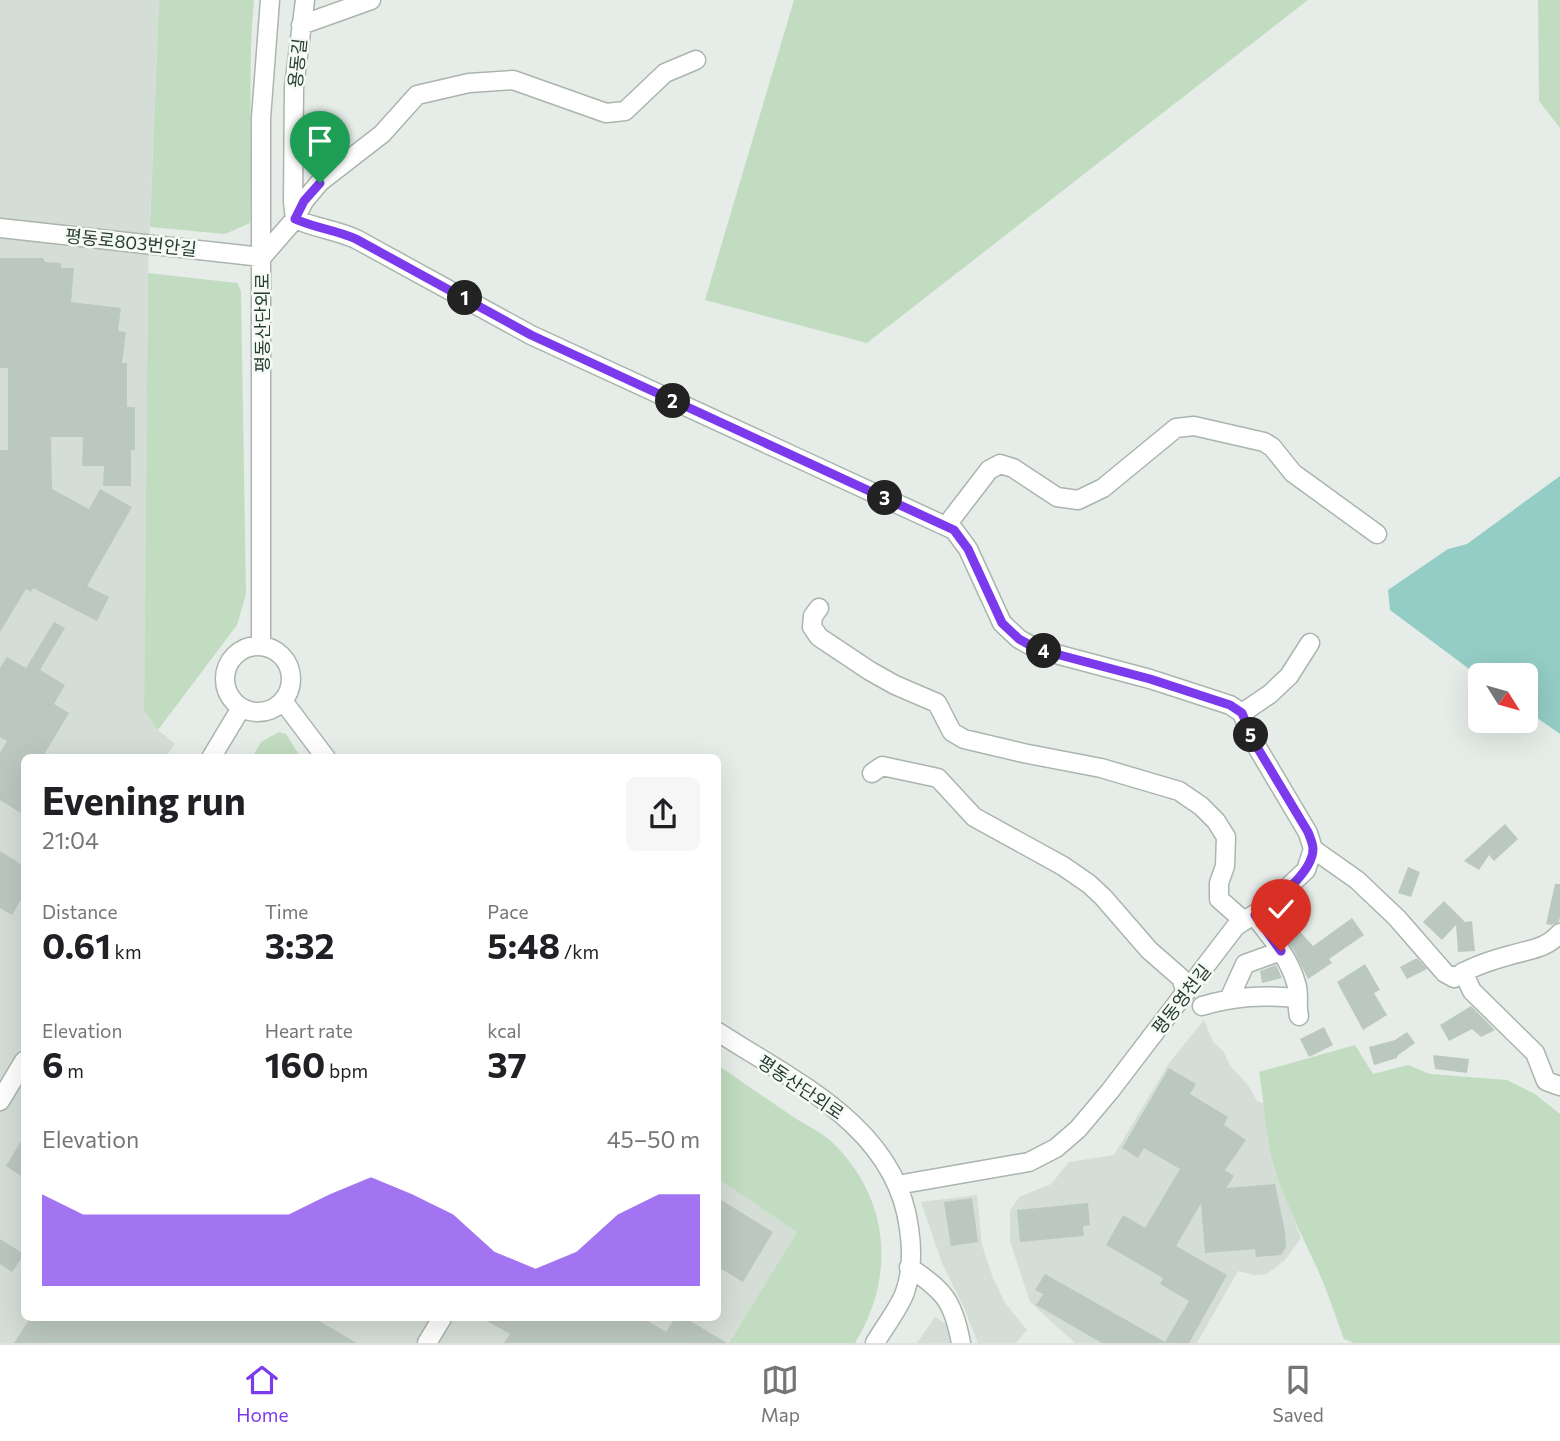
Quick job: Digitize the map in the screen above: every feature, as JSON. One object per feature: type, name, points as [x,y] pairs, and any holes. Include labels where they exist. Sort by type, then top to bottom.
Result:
[{"type":"street","name":"평동산단외로","points":[[261,646],[261,118],[270,0]]},
{"type":"street","name":"용동길","points":[[295,219],[294,87],[305,0]]},
{"type":"street","name":"용동길","points":[[301,25],[371,0]]},
{"type":"street","points":[[262,257],[295,219],[304,201],[320,183],[382,134],[417,95],[469,83],[513,80],[606,113],[625,111],[665,73],[696,60]]},
{"type":"street","points":[[295,219],[356,239],[565,351],[946,526],[960,536],[1002,623],[1019,639],[1037,649],[1150,679],[1230,705],[1242,713],[1254,742],[1308,832],[1313,849],[1357,880],[1387,908],[1444,973],[1454,978],[1508,955],[1546,947],[1560,933]]},
{"type":"street","name":"평동로803번안길","points":[[0,228],[262,257]]},
{"type":"street","points":[[946,526],[989,470],[1000,464],[1013,468],[1057,498],[1078,500],[1103,488],[1176,428],[1194,426],[1264,442],[1272,447],[1293,473],[1377,534]]},
{"type":"street","points":[[819,608],[813,616],[812,627],[819,636],[878,676],[937,702],[952,732],[964,739],[1132,776],[1179,791],[1200,806],[1216,821],[1226,837],[1225,866],[1219,883],[1219,899],[1249,918],[1281,951],[1298,985],[1299,1016]]},
{"type":"street","points":[[1242,713],[1282,683],[1310,643]]},
{"type":"street","points":[[261,646],[280,654],[291,672],[291,682],[283,701],[264,712],[252,712],[233,700],[225,679],[228,668],[241,652],[261,646]]},
{"type":"street","points":[[283,701],[323,754]]},
{"type":"street","points":[[213,754],[242,708]]},
{"type":"street","points":[[872,773],[882,766],[938,778],[974,817],[1063,866],[1089,884],[1104,897],[1149,950],[1181,978],[1186,992]]},
{"type":"street","name":"평동영천길","points":[[897,1185],[1029,1162],[1056,1148],[1078,1129],[1110,1091],[1236,926],[1268,906],[1306,870],[1313,849]]},
{"type":"street","points":[[1230,998],[1245,964],[1281,951]]},
{"type":"street","points":[[1463,972],[1472,991],[1535,1053],[1546,1081],[1560,1086]]},
{"type":"street","points":[[1202,1006],[1230,998],[1266,995],[1297,998]]},
{"type":"street","name":"평동산단외로","points":[[721,1034],[836,1108],[861,1131],[889,1165],[906,1205],[912,1249],[905,1293],[875,1343]]},
{"type":"street","points":[[0,1101],[21,1066]]},
{"type":"street","points":[[909,1266],[939,1288],[956,1318],[961,1343]]},
{"type":"street","points":[[427,1343],[440,1321]]},
{"type":"shaded area","points":[[0,0],[159,0],[148,273],[144,711],[158,730],[175,744],[168,754],[21,754],[21,1321],[721,1321],[721,1181],[797,1232],[729,1343],[0,1343]]},
{"type":"shaded area","points":[[1204,1020],[1213,1042],[1223,1051],[1231,1067],[1248,1085],[1257,1101],[1265,1104],[1268,1118],[1267,1137],[1275,1171],[1301,1238],[1285,1260],[1267,1274],[1254,1275],[1238,1271],[1197,1343],[1075,1343],[1030,1302],[1010,1241],[1010,1211],[1019,1197],[1051,1184],[1069,1162],[1114,1155],[1169,1063]]},
{"type":"shaded area","points":[[977,1195],[982,1245],[993,1278],[1005,1303],[1027,1330],[1016,1343],[978,1343],[942,1263],[921,1202]]},
{"type":"shaded area","points":[[935,1317],[946,1324],[951,1343],[917,1343]]},
{"type":"green space","points":[[159,0],[254,0],[250,223],[225,234],[150,227]]},
{"type":"green space","points":[[794,0],[1308,0],[867,343],[705,300]]},
{"type":"green space","points":[[1538,0],[1560,0],[1560,128],[1539,101]]},
{"type":"green space","points":[[148,273],[237,283],[241,291],[246,594],[237,625],[158,730],[144,711]]},
{"type":"green space","points":[[279,732],[286,734],[298,754],[254,754],[261,742]]},
{"type":"green space","points":[[1355,1045],[1373,1074],[1408,1065],[1430,1074],[1507,1080],[1535,1094],[1560,1114],[1560,1343],[1354,1343],[1344,1339],[1321,1276],[1290,1209],[1272,1161],[1259,1072]]},
{"type":"green space","points":[[721,1067],[833,1143],[852,1165],[866,1188],[876,1213],[881,1239],[877,1291],[855,1343],[729,1343],[797,1232],[721,1181]]},
{"type":"water","points":[[1560,476],[1560,734],[1538,718],[1538,663],[1468,663],[1468,668],[1390,610],[1388,590],[1448,549],[1467,544]]},
{"type":"building","points":[[0,258],[43,258],[45,262],[61,263],[61,268],[74,268],[71,302],[121,308],[118,331],[126,332],[122,363],[127,363],[127,407],[135,407],[135,450],[131,450],[131,486],[103,486],[104,466],[82,466],[83,437],[51,437],[52,489],[89,509],[100,489],[132,507],[87,586],[109,597],[97,621],[33,588],[31,592],[26,589],[0,632],[0,450],[8,450],[8,368],[0,368]]},
{"type":"building","points":[[54,622],[65,628],[40,670],[65,685],[54,704],[69,713],[44,754],[21,754],[21,813],[0,800],[0,753],[7,741],[0,737],[0,668],[7,657],[26,668]]},
{"type":"building","points":[[1505,824],[1518,839],[1494,861],[1489,855],[1479,870],[1464,861]]},
{"type":"building","points":[[0,851],[21,864],[21,899],[12,915],[0,908]]},
{"type":"building","points":[[1408,867],[1420,872],[1411,897],[1398,893]]},
{"type":"building","points":[[1555,884],[1560,884],[1560,917],[1559,922],[1551,925],[1546,924]]},
{"type":"building","points":[[1444,901],[1465,922],[1472,921],[1475,951],[1458,952],[1456,925],[1442,940],[1423,922]]},
{"type":"building","points":[[1282,913],[1288,913],[1297,924],[1294,925],[1313,946],[1352,918],[1364,935],[1329,959],[1332,963],[1308,979],[1293,949],[1272,920]]},
{"type":"building","points":[[1417,958],[1427,969],[1407,979],[1400,967]]},
{"type":"building","points":[[1365,964],[1380,990],[1374,993],[1387,1015],[1363,1030],[1337,982]]},
{"type":"building","points":[[1276,965],[1282,978],[1262,983],[1260,971]]},
{"type":"building","points":[[1471,1006],[1495,1030],[1481,1037],[1472,1029],[1449,1041],[1440,1025]]},
{"type":"building","points":[[1324,1027],[1333,1045],[1309,1057],[1300,1039]]},
{"type":"building","points":[[1407,1032],[1415,1043],[1397,1058],[1374,1065],[1369,1047],[1395,1040]]},
{"type":"building","points":[[1433,1055],[1469,1059],[1467,1073],[1435,1069]]},
{"type":"building","points":[[1169,1068],[1196,1084],[1190,1094],[1228,1117],[1224,1125],[1246,1140],[1225,1170],[1234,1176],[1226,1188],[1275,1184],[1286,1247],[1281,1255],[1256,1257],[1255,1249],[1205,1253],[1201,1203],[1176,1246],[1227,1275],[1189,1343],[1102,1343],[1036,1305],[1043,1294],[1035,1290],[1045,1274],[1165,1342],[1189,1301],[1160,1284],[1163,1278],[1106,1245],[1123,1215],[1145,1228],[1180,1169],[1144,1148],[1138,1158],[1122,1148]]},
{"type":"building","points":[[21,1141],[21,1176],[6,1166]]},
{"type":"building","points":[[972,1198],[978,1242],[951,1246],[944,1202]]},
{"type":"building","points":[[721,1200],[773,1232],[743,1282],[721,1269]]},
{"type":"building","points":[[1088,1203],[1090,1225],[1083,1226],[1084,1236],[1020,1242],[1017,1210]]},
{"type":"building","points":[[0,1239],[21,1252],[21,1258],[12,1272],[0,1264]]},
{"type":"building","points":[[28,1321],[319,1321],[357,1343],[14,1343]]},
{"type":"building","points":[[487,1321],[648,1321],[666,1332],[673,1321],[690,1321],[727,1343],[504,1343],[510,1334]]},
{"type":"route","points":[[320,183],[304,201],[295,219],[356,239],[531,335],[954,530],[968,549],[1002,623],[1019,639],[1037,649],[1150,679],[1230,705],[1242,713],[1254,742],[1308,832],[1313,849],[1306,870],[1255,915],[1281,951]]}]
